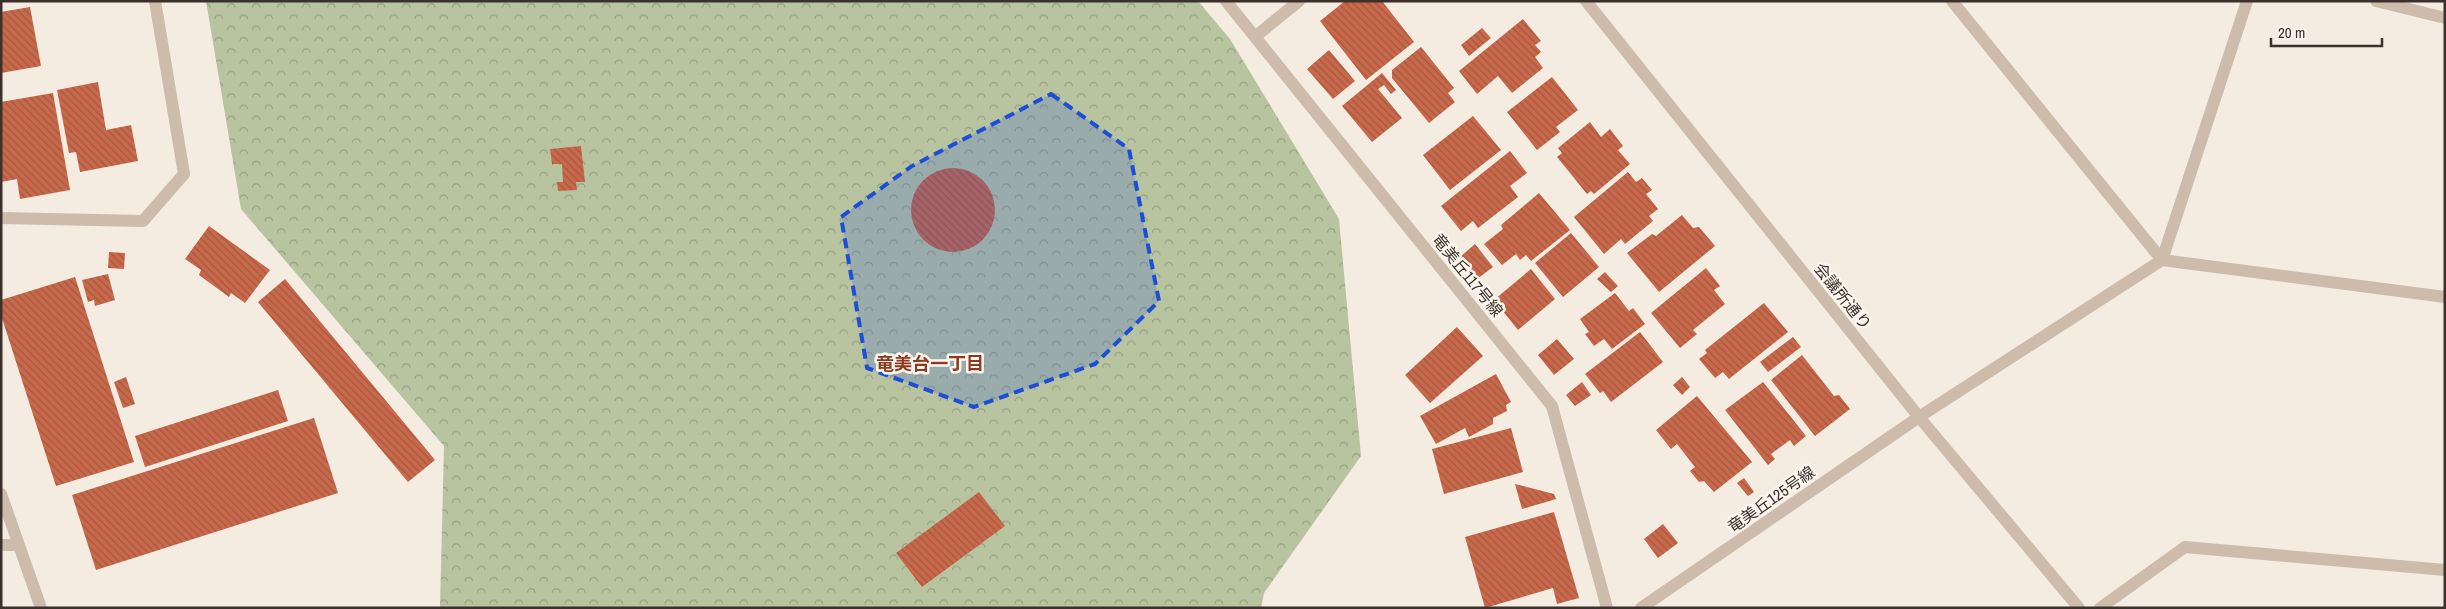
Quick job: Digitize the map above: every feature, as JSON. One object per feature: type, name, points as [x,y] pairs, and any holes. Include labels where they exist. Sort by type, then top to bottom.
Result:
[{"type":"street","points":[[1,218],[144,221],[184,174],[155,1]]},
{"type":"street","name":"竜美丘117号線","points":[[1226,1],[1552,406],[1607,608]]},
{"type":"street","points":[[1256,36],[1299,1]]},
{"type":"street","name":"会議所通り","points":[[1586,1],[1919,417],[2079,608]]},
{"type":"street","points":[[1952,1],[2162,260],[2445,297]]},
{"type":"street","points":[[2162,260],[2247,1]]},
{"type":"street","points":[[2376,1],[2445,18]]},
{"type":"street","name":"竜美丘125号線","points":[[1641,608],[1919,417],[2162,260]]},
{"type":"street","points":[[1,494],[17,545],[41,608]]},
{"type":"street","points":[[1,545],[17,545]]},
{"type":"street","points":[[2100,608],[2185,547],[2445,570]]},
{"type":"highlighted area","points":[[1051,94],[1129,149],[1159,301],[1095,364],[974,407],[867,368],[841,217],[912,166]]},
{"type":"green space","points":[[206,1],[1198,1],[1230,39],[1339,219],[1361,456],[1264,593],[1261,608],[440,608],[444,446],[241,209]]},
{"type":"building","points":[[1345,1],[1382,1],[1414,42],[1366,80],[1320,21]]},
{"type":"building","points":[[30,7],[41,66],[1,73],[1,12]]},
{"type":"building","points":[[1523,19],[1541,41],[1535,45],[1541,52],[1535,57],[1543,68],[1512,93],[1498,76],[1477,94],[1459,71]]},
{"type":"building","points":[[1482,28],[1491,38],[1469,56],[1461,45]]},
{"type":"building","points":[[1421,47],[1454,88],[1448,93],[1455,102],[1429,123],[1392,78],[1392,70]]},
{"type":"building","points":[[1329,50],[1355,81],[1333,99],[1307,69]]},
{"type":"building","points":[[1382,73],[1396,90],[1391,94],[1384,85],[1378,89],[1402,118],[1372,142],[1342,106]]},
{"type":"building","points":[[1552,77],[1578,110],[1556,127],[1560,132],[1537,150],[1507,112]]},
{"type":"building","points":[[98,82],[106,130],[131,125],[138,161],[80,172],[76,152],[69,153],[57,90]]},
{"type":"building","points":[[53,93],[70,190],[20,199],[17,179],[1,182],[1,102]]},
{"type":"building","points":[[1473,116],[1501,150],[1450,190],[1423,155]]},
{"type":"building","points":[[1590,122],[1601,137],[1610,129],[1623,146],[1618,150],[1630,164],[1594,194],[1591,191],[1587,194],[1557,157],[1562,153],[1558,148]]},
{"type":"building","points":[[581,146],[585,182],[576,182],[577,190],[558,191],[557,182],[563,182],[562,164],[552,164],[550,149]]},
{"type":"building","points":[[1510,151],[1527,173],[1510,186],[1518,197],[1478,228],[1473,221],[1461,231],[1441,206]]},
{"type":"building","points":[[953,168],[976,175],[988,187],[995,210],[988,233],[976,245],[953,252],[930,245],[918,233],[911,210],[918,187],[930,175]]},
{"type":"building","points":[[1628,172],[1636,182],[1642,178],[1652,190],[1646,194],[1658,209],[1649,216],[1653,221],[1625,244],[1621,239],[1604,254],[1574,217]]},
{"type":"building","points":[[1539,193],[1570,230],[1531,261],[1526,255],[1520,260],[1516,254],[1502,265],[1484,244],[1503,229],[1501,225]]},
{"type":"building","points":[[1682,215],[1693,228],[1699,227],[1715,246],[1659,292],[1627,253],[1652,234],[1656,236]]},
{"type":"building","points":[[209,226],[270,270],[245,303],[231,293],[229,297],[199,275],[201,270],[185,259]]},
{"type":"building","points":[[1571,233],[1599,267],[1563,297],[1535,263]]},
{"type":"building","points":[[1475,244],[1493,267],[1477,279],[1460,257]]},
{"type":"building","points":[[109,252],[125,253],[124,269],[108,268]]},
{"type":"building","points":[[1706,268],[1720,286],[1714,290],[1725,304],[1693,330],[1697,334],[1680,348],[1651,313]]},
{"type":"building","points":[[1531,269],[1555,299],[1518,330],[1494,300]]},
{"type":"building","points":[[1605,272],[1618,286],[1611,292],[1597,279]]},
{"type":"building","points":[[108,274],[115,300],[95,306],[94,300],[88,302],[82,280]]},
{"type":"building","points":[[75,277],[134,462],[56,486],[1,315],[1,300]]},
{"type":"building","points":[[285,279],[435,460],[408,482],[258,302]]},
{"type":"building","points":[[1615,293],[1629,311],[1633,308],[1645,324],[1612,349],[1604,339],[1594,346],[1585,334],[1589,332],[1580,319]]},
{"type":"building","points":[[1764,303],[1788,332],[1729,379],[1723,372],[1715,378],[1699,359],[1707,353],[1705,350]]},
{"type":"building","points":[[1457,327],[1483,356],[1430,403],[1405,375]]},
{"type":"building","points":[[1640,332],[1663,362],[1611,402],[1603,391],[1600,393],[1585,374]]},
{"type":"building","points":[[1793,337],[1801,347],[1768,372],[1760,362]]},
{"type":"building","points":[[1557,339],[1574,359],[1554,375],[1538,355]]},
{"type":"building","points":[[1802,355],[1834,396],[1839,395],[1850,409],[1815,436],[1771,380]]},
{"type":"building","points":[[1496,374],[1511,402],[1506,405],[1507,411],[1493,418],[1493,424],[1469,437],[1465,428],[1436,444],[1420,416]]},
{"type":"building","points":[[126,377],[135,404],[123,408],[114,382]]},
{"type":"building","points":[[1682,377],[1690,387],[1682,395],[1673,385]]},
{"type":"building","points":[[1582,382],[1591,395],[1575,406],[1566,395]]},
{"type":"building","points":[[1763,382],[1806,436],[1794,446],[1790,440],[1771,454],[1775,459],[1768,465],[1725,410]]},
{"type":"building","points":[[278,390],[288,421],[145,467],[135,436]]},
{"type":"building","points":[[1697,396],[1752,462],[1714,492],[1704,481],[1699,482],[1690,471],[1695,467],[1677,444],[1671,449],[1656,430]]},
{"type":"building","points":[[314,418],[338,493],[96,570],[72,495]]},
{"type":"building","points":[[1511,428],[1523,472],[1444,494],[1432,449]]},
{"type":"building","points":[[1744,478],[1754,492],[1748,496],[1737,483]]},
{"type":"building","points":[[1515,484],[1554,494],[1556,499],[1522,509]]},
{"type":"building","points":[[979,492],[1005,526],[922,587],[896,553]]},
{"type":"building","points":[[1554,512],[1579,598],[1557,604],[1553,588],[1485,608],[1465,537]]},
{"type":"building","points":[[1663,524],[1678,543],[1658,558],[1644,539]]},
{"type":"district","name":"竜美台一丁目","points":[[930,364]]}]
